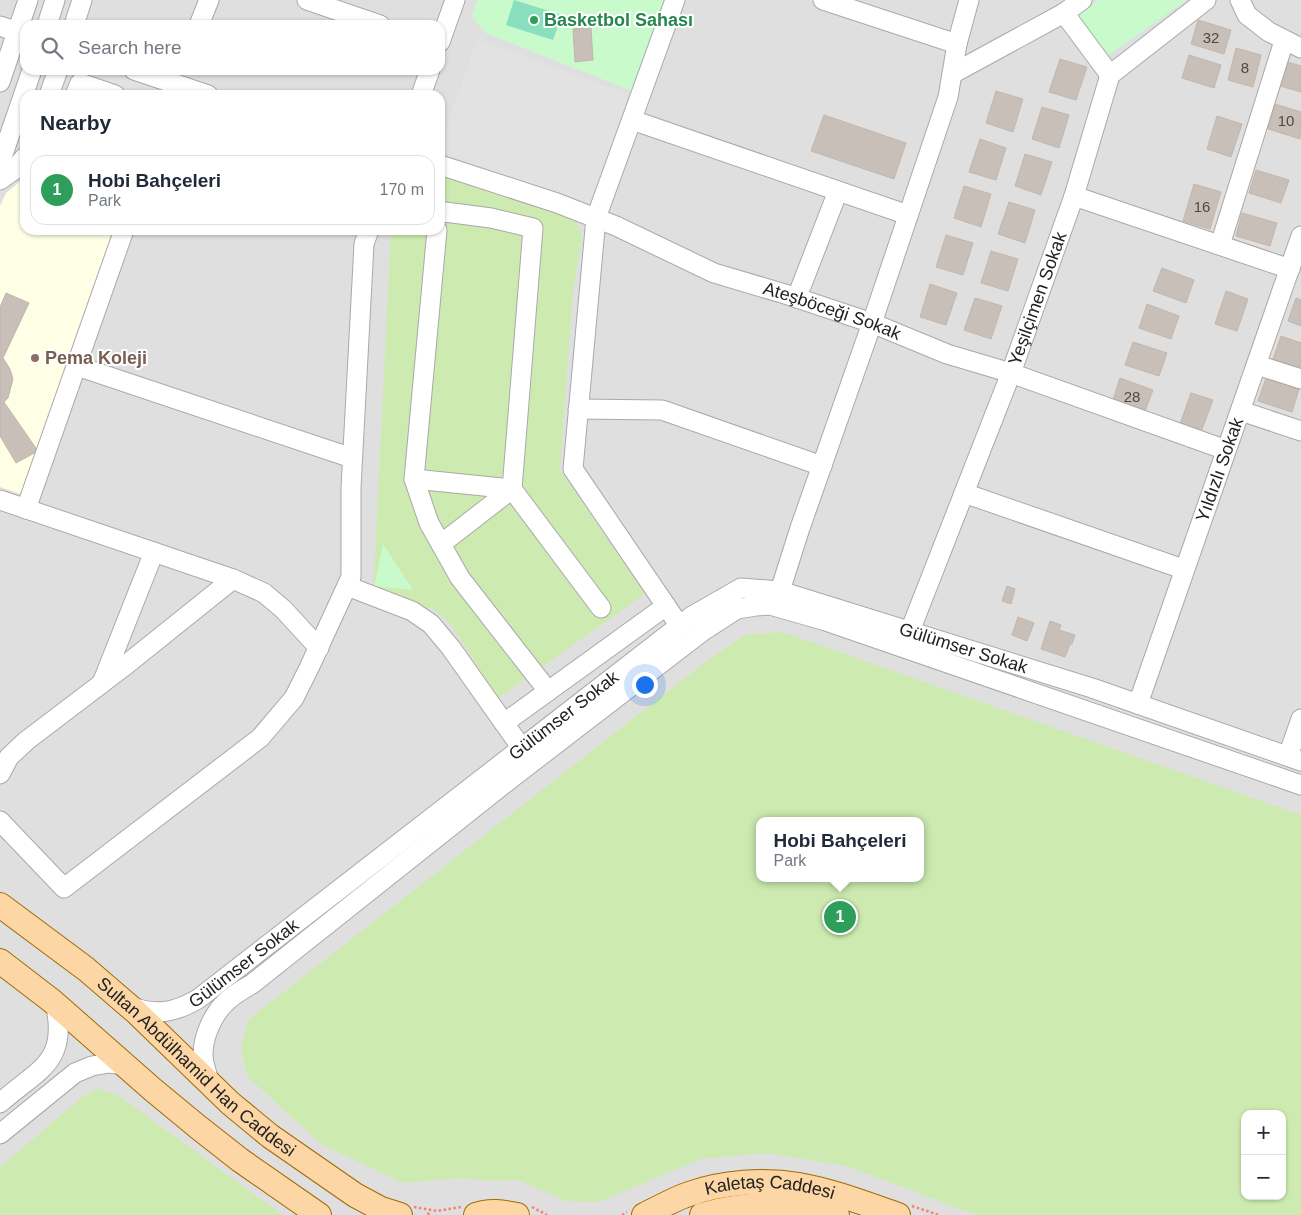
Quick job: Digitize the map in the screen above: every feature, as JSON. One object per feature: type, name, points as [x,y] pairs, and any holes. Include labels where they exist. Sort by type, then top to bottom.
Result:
[{"type":"main road","name":"Sultan Abdülhamid Han Caddesi","points":[[0,905],[86,969],[128,1006],[210,1085],[270,1136],[343,1188],[368,1202],[398,1215]]},
{"type":"main road","points":[[0,961],[55,1003],[152,1089],[233,1154],[319,1215]]},
{"type":"main road","name":"Kaletaş Caddesi","points":[[644,1215],[690,1194],[707,1189],[744,1183],[772,1182],[800,1185],[898,1215]]},
{"type":"main road","name":"Kaletaş Caddesi","points":[[702,1215],[716,1211],[756,1210],[792,1206],[837,1215]]},
{"type":"main road","points":[[476,1215],[502,1211],[517,1215]]},
{"type":"street","points":[[0,82],[8,29],[28,0]]},
{"type":"street","points":[[49,20],[55,0]]},
{"type":"street","points":[[76,20],[82,0]]},
{"type":"street","points":[[201,20],[209,0]]},
{"type":"street","points":[[307,0],[365,20]]},
{"type":"street","points":[[445,28],[455,0]]},
{"type":"street","points":[[675,0],[596,218],[573,469],[679,625]]},
{"type":"street","points":[[824,0],[957,44]]},
{"type":"street","points":[[780,591],[948,97],[957,44],[968,0]]},
{"type":"street","points":[[952,74],[1064,13],[1082,0]]},
{"type":"street","points":[[1064,13],[1110,76],[1206,0]]},
{"type":"street","points":[[1220,245],[1292,45],[1269,32],[1247,15],[1240,0]]},
{"type":"street","points":[[25,90],[30,75]]},
{"type":"street","points":[[51,90],[56,75]]},
{"type":"street","points":[[150,75],[195,90]]},
{"type":"street","points":[[423,90],[428,75]]},
{"type":"street","name":"Yeşilçimen Sokak","points":[[910,631],[1011,374],[1074,196],[1110,76]]},
{"type":"street","points":[[78,90],[80,84],[99,90]]},
{"type":"street","points":[[0,163],[20,105]]},
{"type":"street","points":[[632,120],[908,215]]},
{"type":"street","points":[[0,180],[20,163]]},
{"type":"street","name":"Ateşböceği Sokak","points":[[445,167],[557,203],[596,218],[714,273],[872,323],[948,354],[1011,374],[1226,450]]},
{"type":"street","points":[[796,298],[838,191]]},
{"type":"street","points":[[1074,196],[1220,245],[1292,279]]},
{"type":"street","points":[[445,212],[490,218],[533,228],[512,489],[601,608]]},
{"type":"street","points":[[26,509],[122,235]]},
{"type":"street","points":[[0,821],[64,888],[260,738],[294,698],[351,577],[352,458],[364,244],[368,235]]},
{"type":"street","points":[[437,235],[414,479],[429,523],[460,578],[548,691]]},
{"type":"street","name":"Yıldızlı Sokak","points":[[1138,704],[1183,569],[1257,364],[1292,279],[1301,236]]},
{"type":"street","points":[[1257,364],[1301,379]]},
{"type":"street","points":[[76,366],[352,458]]},
{"type":"street","points":[[578,409],[662,410],[822,466]]},
{"type":"street","points":[[1241,411],[1301,431]]},
{"type":"street","points":[[414,479],[512,489]]},
{"type":"street","points":[[440,544],[512,489]]},
{"type":"street","points":[[964,493],[1183,569]]},
{"type":"street","points":[[0,500],[233,579],[264,593],[283,609],[319,648]]},
{"type":"street","points":[[102,683],[154,552]]},
{"type":"street","points":[[0,774],[5,755],[102,683],[233,579]]},
{"type":"street","points":[[347,586],[412,610],[431,624],[451,648],[526,755]]},
{"type":"street","name":"Gülümser Sokak","points":[[128,1006],[144,1011],[158,1012],[186,1006],[198,998],[526,755],[679,625],[741,588],[780,591],[1092,688],[1294,758]]},
{"type":"street","points":[[210,1085],[203,1055],[205,1040],[209,1026],[216,1013],[226,1002],[252,984],[526,755],[703,630],[737,609],[770,605],[844,628],[1301,785]]},
{"type":"street","points":[[504,723],[666,606]]},
{"type":"street","points":[[1294,758],[1301,719]]},
{"type":"street","points":[[0,1103],[48,1062],[55,1049],[59,1033],[59,1020],[55,1003]]},
{"type":"street","points":[[0,1134],[75,1073],[92,1066],[126,1065]]},
{"type":"path","points":[[428,1215],[430,1209]]},
{"type":"shaded area","points":[[0,0],[1301,0],[1301,1215],[0,1215]]},
{"type":"shaded area","points":[[477,40],[634,96],[595,207],[445,154],[445,131]]},
{"type":"shaded area","points":[[71,75],[116,75],[160,90],[67,90]]},
{"type":"shaded area","name":"Pema Koleji","points":[[20,181],[20,235],[115,235],[21,494],[0,487],[0,206],[6,193]]},
{"type":"green space","points":[[477,0],[664,0],[632,91],[486,33],[472,17]]},
{"type":"green space","name":"Basketbol Sahası","points":[[514,0],[562,15],[553,40],[506,25]]},
{"type":"green space","points":[[1099,0],[1187,0],[1100,61],[1072,18]]},
{"type":"green space","points":[[445,175],[575,219],[582,237],[573,291],[560,470],[645,594],[498,698],[450,623],[433,609],[373,594],[391,235],[445,235]]},
{"type":"green space","points":[[383,544],[413,590],[374,586]]},
{"type":"green space","points":[[783,632],[1301,815],[1301,1215],[976,1215],[847,1166],[768,1153],[701,1159],[598,1202],[566,1201],[518,1180],[492,1181],[458,1178],[402,1183],[321,1144],[247,1076],[241,1050],[248,1020],[708,660],[744,635]]},
{"type":"green space","points":[[97,1088],[119,1096],[283,1215],[0,1215],[0,1167],[81,1098]]},
{"type":"building","points":[[1198,20],[1231,30],[1224,54],[1191,44]]},
{"type":"building","points":[[591,27],[593,60],[575,62],[573,29]]},
{"type":"building","points":[[1236,48],[1261,55],[1253,87],[1228,80]]},
{"type":"building","points":[[1189,55],[1221,65],[1214,88],[1182,78]]},
{"type":"building","points":[[1060,59],[1087,67],[1076,100],[1049,92]]},
{"type":"building","points":[[1287,62],[1301,66],[1301,92],[1280,86]]},
{"type":"building","points":[[996,91],[1023,99],[1013,132],[986,123]]},
{"type":"building","points":[[1275,104],[1301,112],[1300,139],[1268,129]]},
{"type":"building","points":[[1042,107],[1069,115],[1059,148],[1032,139]]},
{"type":"building","points":[[824,115],[906,143],[894,179],[811,151]]},
{"type":"building","points":[[1217,116],[1242,124],[1231,157],[1207,149]]},
{"type":"building","points":[[980,139],[1006,148],[996,180],[969,172]]},
{"type":"building","points":[[1025,154],[1052,162],[1041,195],[1015,186]]},
{"type":"building","points":[[1256,170],[1289,180],[1281,203],[1249,193]]},
{"type":"building","points":[[1194,184],[1221,192],[1210,229],[1183,221]]},
{"type":"building","points":[[964,186],[991,194],[981,227],[954,218]]},
{"type":"building","points":[[1009,202],[1035,210],[1025,243],[998,234]]},
{"type":"building","points":[[1242,213],[1277,223],[1270,246],[1236,236]]},
{"type":"building","points":[[946,235],[973,243],[963,275],[936,267]]},
{"type":"building","points":[[991,251],[1018,259],[1008,291],[981,283]]},
{"type":"building","points":[[1162,268],[1194,280],[1186,303],[1153,291]]},
{"type":"building","points":[[930,284],[957,293],[946,325],[920,317]]},
{"type":"building","points":[[1226,291],[1248,299],[1237,331],[1215,324]]},
{"type":"building","points":[[6,293],[29,303],[3,358],[10,369],[13,379],[8,398],[4,402],[38,451],[16,463],[0,436],[0,307]]},
{"type":"building","points":[[975,298],[1002,306],[991,339],[964,330]]},
{"type":"building","points":[[1296,298],[1301,300],[1301,326],[1288,321]]},
{"type":"building","points":[[1147,304],[1179,316],[1171,339],[1139,328]]},
{"type":"building","points":[[1281,336],[1301,343],[1301,369],[1273,359]]},
{"type":"building","points":[[1133,342],[1167,353],[1159,376],[1125,365]]},
{"type":"building","points":[[1120,378],[1153,390],[1144,414],[1112,403]]},
{"type":"building","points":[[1266,378],[1299,389],[1292,412],[1258,401]]},
{"type":"building","points":[[1191,393],[1213,400],[1201,432],[1180,424]]},
{"type":"building","points":[[1007,586],[1015,589],[1011,604],[1002,601]]},
{"type":"building","points":[[1018,617],[1034,623],[1027,641],[1012,635]]},
{"type":"building","points":[[1050,621],[1061,625],[1059,630],[1075,635],[1065,657],[1041,649]]},
{"type":"place","name":"Basketbol Sahası","points":[[534,20]]},
{"type":"place","name":"Pema Koleji","points":[[35,358]]},
{"type":"place","name":"Hobi Bahçeleri","points":[[840,917]]}]
